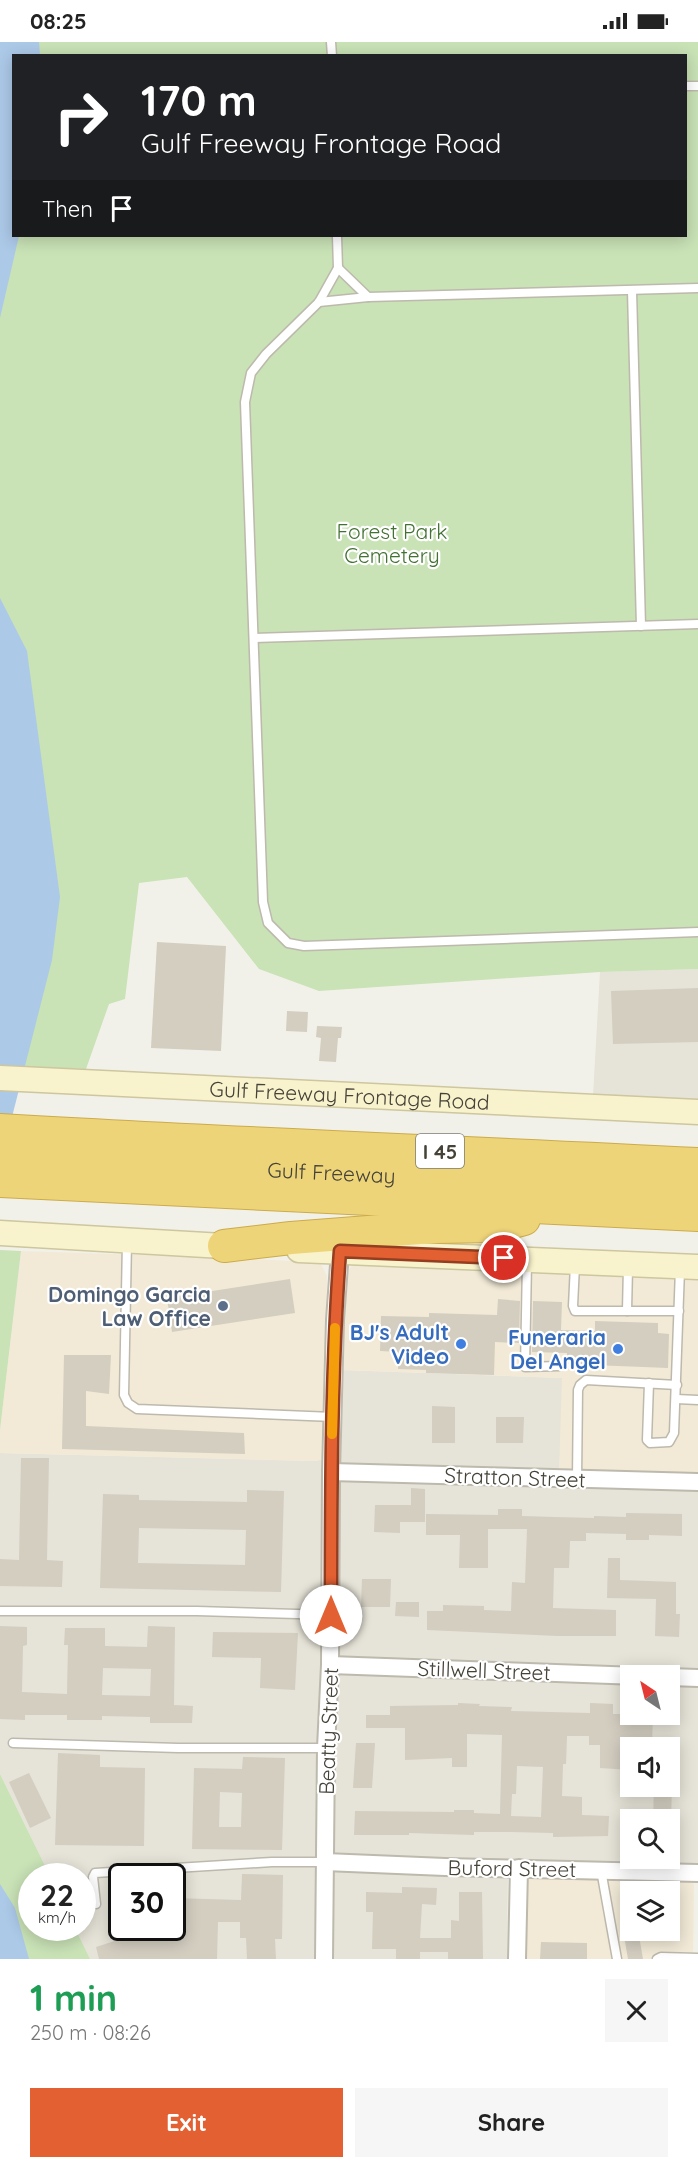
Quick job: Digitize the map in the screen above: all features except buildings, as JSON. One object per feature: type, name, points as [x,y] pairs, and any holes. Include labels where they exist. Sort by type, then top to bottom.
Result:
[{"type":"highway","name":"Gulf Freeway","points":[[0,1130],[178,1165],[556,1209],[698,1215]]},
{"type":"highway","name":"Gulf Freeway","points":[[0,1181],[178,1165],[502,1153],[698,1164]]},
{"type":"highway","name":"Gulf Freeway","points":[[0,1155],[698,1190]]},
{"type":"highway","points":[[224,1246],[433,1227],[498,1226],[556,1209]]},
{"type":"main road","name":"Gulf Freeway Frontage Road","points":[[0,1078],[698,1112]]},
{"type":"main road","points":[[0,1233],[224,1246],[689,1266]]},
{"type":"street","name":"Beatty Street","points":[[324,1959],[326,1748],[331,1616],[331,1472],[335,1320],[340,1251]]},
{"type":"street","name":"Stratton Street","points":[[331,1472],[698,1482]]},
{"type":"street","name":"Stillwell Street","points":[[330,1665],[620,1675]]},
{"type":"street","points":[[680,1677],[698,1678]]},
{"type":"street","name":"Buford Street","points":[[326,1862],[698,1873]]},
{"type":"street","points":[[517,1959],[519,1868]]},
{"type":"lane","points":[[337,237],[338,268],[319,302],[266,354],[251,373],[245,402],[263,902],[268,923],[288,943],[304,946],[698,932]]},
{"type":"lane","points":[[338,268],[368,297]]},
{"type":"lane","points":[[319,302],[368,297],[698,288]]},
{"type":"lane","points":[[632,291],[641,626]]},
{"type":"lane","points":[[255,638],[698,624]]},
{"type":"lane","points":[[127,1240],[124,1395],[128,1403],[137,1409],[333,1417]]},
{"type":"lane","points":[[527,1259],[525,1368],[559,1366]]},
{"type":"lane","points":[[575,1261],[573,1306],[575,1311],[679,1311]]},
{"type":"lane","points":[[627,1311],[628,1264]]},
{"type":"lane","points":[[648,1383],[646,1436],[650,1443],[669,1442],[673,1438],[676,1399],[679,1311],[689,1266]]},
{"type":"lane","points":[[577,1479],[578,1390],[580,1385],[586,1380],[677,1385]]},
{"type":"lane","points":[[676,1399],[698,1400]]},
{"type":"lane","points":[[0,1611],[197,1611],[331,1616]]},
{"type":"lane","points":[[13,1743],[178,1749],[326,1748]]},
{"type":"lane","points":[[96,1873],[272,1862],[326,1862]]},
{"type":"lane","points":[[601,1870],[617,1959]]},
{"type":"lane","points":[[657,1959],[661,1957],[698,1958]]},
{"type":"shaded area","points":[[698,969],[698,1101],[593,1096],[600,972]]},
{"type":"shaded area","points":[[21,1251],[237,1258],[321,1264],[327,1276],[325,1459],[315,1461],[0,1453],[0,1430]]},
{"type":"shaded area","points":[[360,1263],[696,1279],[698,1281],[698,1476],[559,1472],[562,1378],[342,1370],[346,1278],[351,1266]]},
{"type":"shaded area","points":[[342,1370],[563,1378],[559,1483],[698,1487],[698,1866],[680,1866],[680,1809],[620,1809],[620,1865],[508,1864],[507,1959],[329,1959]]},
{"type":"shaded area","points":[[0,1453],[315,1461],[325,1459],[314,1959],[90,1959],[81,1941],[96,1941],[96,1863],[44,1863],[0,1774]]},
{"type":"shaded area","points":[[528,1876],[691,1880],[694,1885],[693,1959],[519,1959],[523,1881]]},
{"type":"green space","name":"Forest Park Cemetery","points":[[0,42],[698,42],[698,969],[600,972],[319,991],[259,969],[187,877],[139,883],[125,999],[109,1004],[86,1069],[0,1066]]},
{"type":"green space","points":[[0,1250],[21,1251],[0,1430]]},
{"type":"green space","points":[[0,1774],[44,1863],[18,1863],[18,1941],[81,1941],[90,1959],[0,1959]]},
{"type":"water","points":[[0,42],[39,42],[40,54],[12,54],[12,237],[19,237],[0,318]]},
{"type":"water","points":[[0,598],[27,651],[60,897],[52,960],[0,1164]]},
{"type":"water","points":[[0,1884],[15,1908],[18,1919],[18,1941],[24,1941],[29,1959],[0,1959]]},
{"type":"slow traffic","points":[[332,1434],[335,1328]]},
{"type":"place","name":"Domingo Garcia Law Office","points":[[223,1306]]},
{"type":"place","name":"BJ's Adult Video","points":[[461,1344]]},
{"type":"place","name":"Funeraria Del Angel","points":[[618,1349]]},
{"type":"route","points":[[331,1616],[331,1472],[335,1320],[340,1251],[504,1258]]}]
